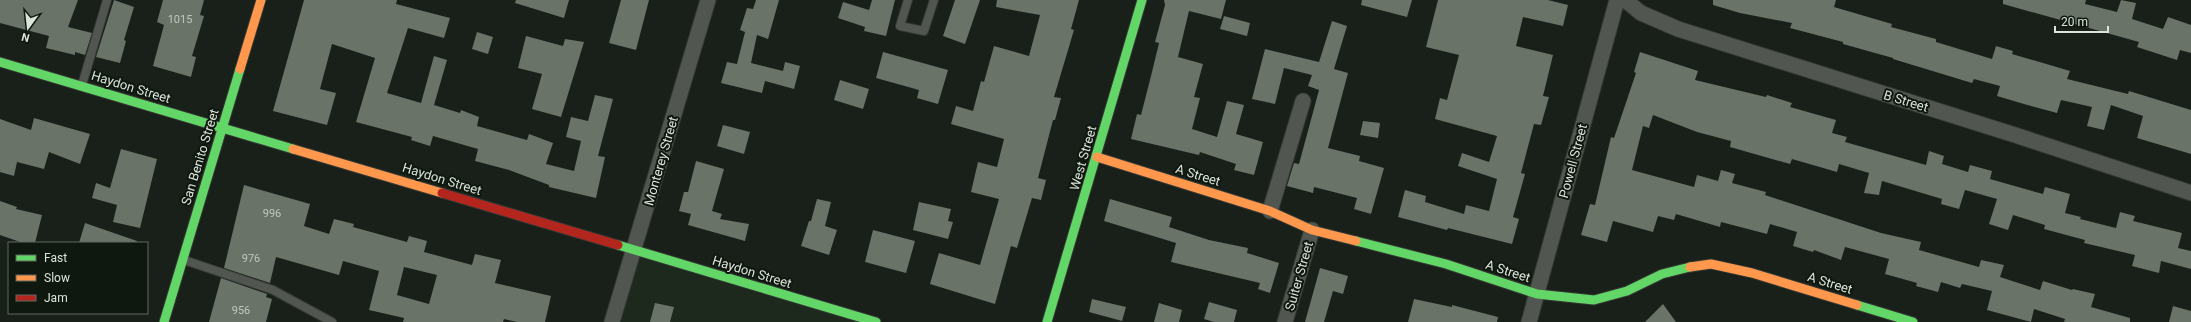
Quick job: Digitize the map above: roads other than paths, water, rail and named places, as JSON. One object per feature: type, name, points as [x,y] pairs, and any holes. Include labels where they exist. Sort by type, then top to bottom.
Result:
[{"type":"street","name":"San Benito Street","points":[[164,322],[261,0]]},
{"type":"street","name":"Monterey Street","points":[[612,322],[635,250],[708,0]]},
{"type":"street","name":"West Street","points":[[1047,322],[1097,157],[1142,0]]},
{"type":"street","name":"Powell Street","points":[[1529,322],[1617,0]]},
{"type":"street","name":"B Street","points":[[1625,0],[1641,13],[1678,29],[2015,135],[2191,193]]},
{"type":"street","name":"Haydon Street","points":[[0,62],[876,322]]},
{"type":"street","points":[[1270,211],[1303,101]]},
{"type":"street","name":"A Street","points":[[1097,157],[1270,211],[1312,230],[1446,264],[1537,294],[1594,300],[1604,299],[1627,291],[1662,274],[1701,264],[1711,264],[1752,273],[1913,322]]},
{"type":"street","name":"Suiter Street","points":[[1286,322],[1312,230]]},
{"type":"lane","points":[[82,86],[107,0]]},
{"type":"lane","points":[[908,0],[900,26],[924,31],[934,0]]},
{"type":"lane","points":[[183,259],[273,290],[332,322]]}]
